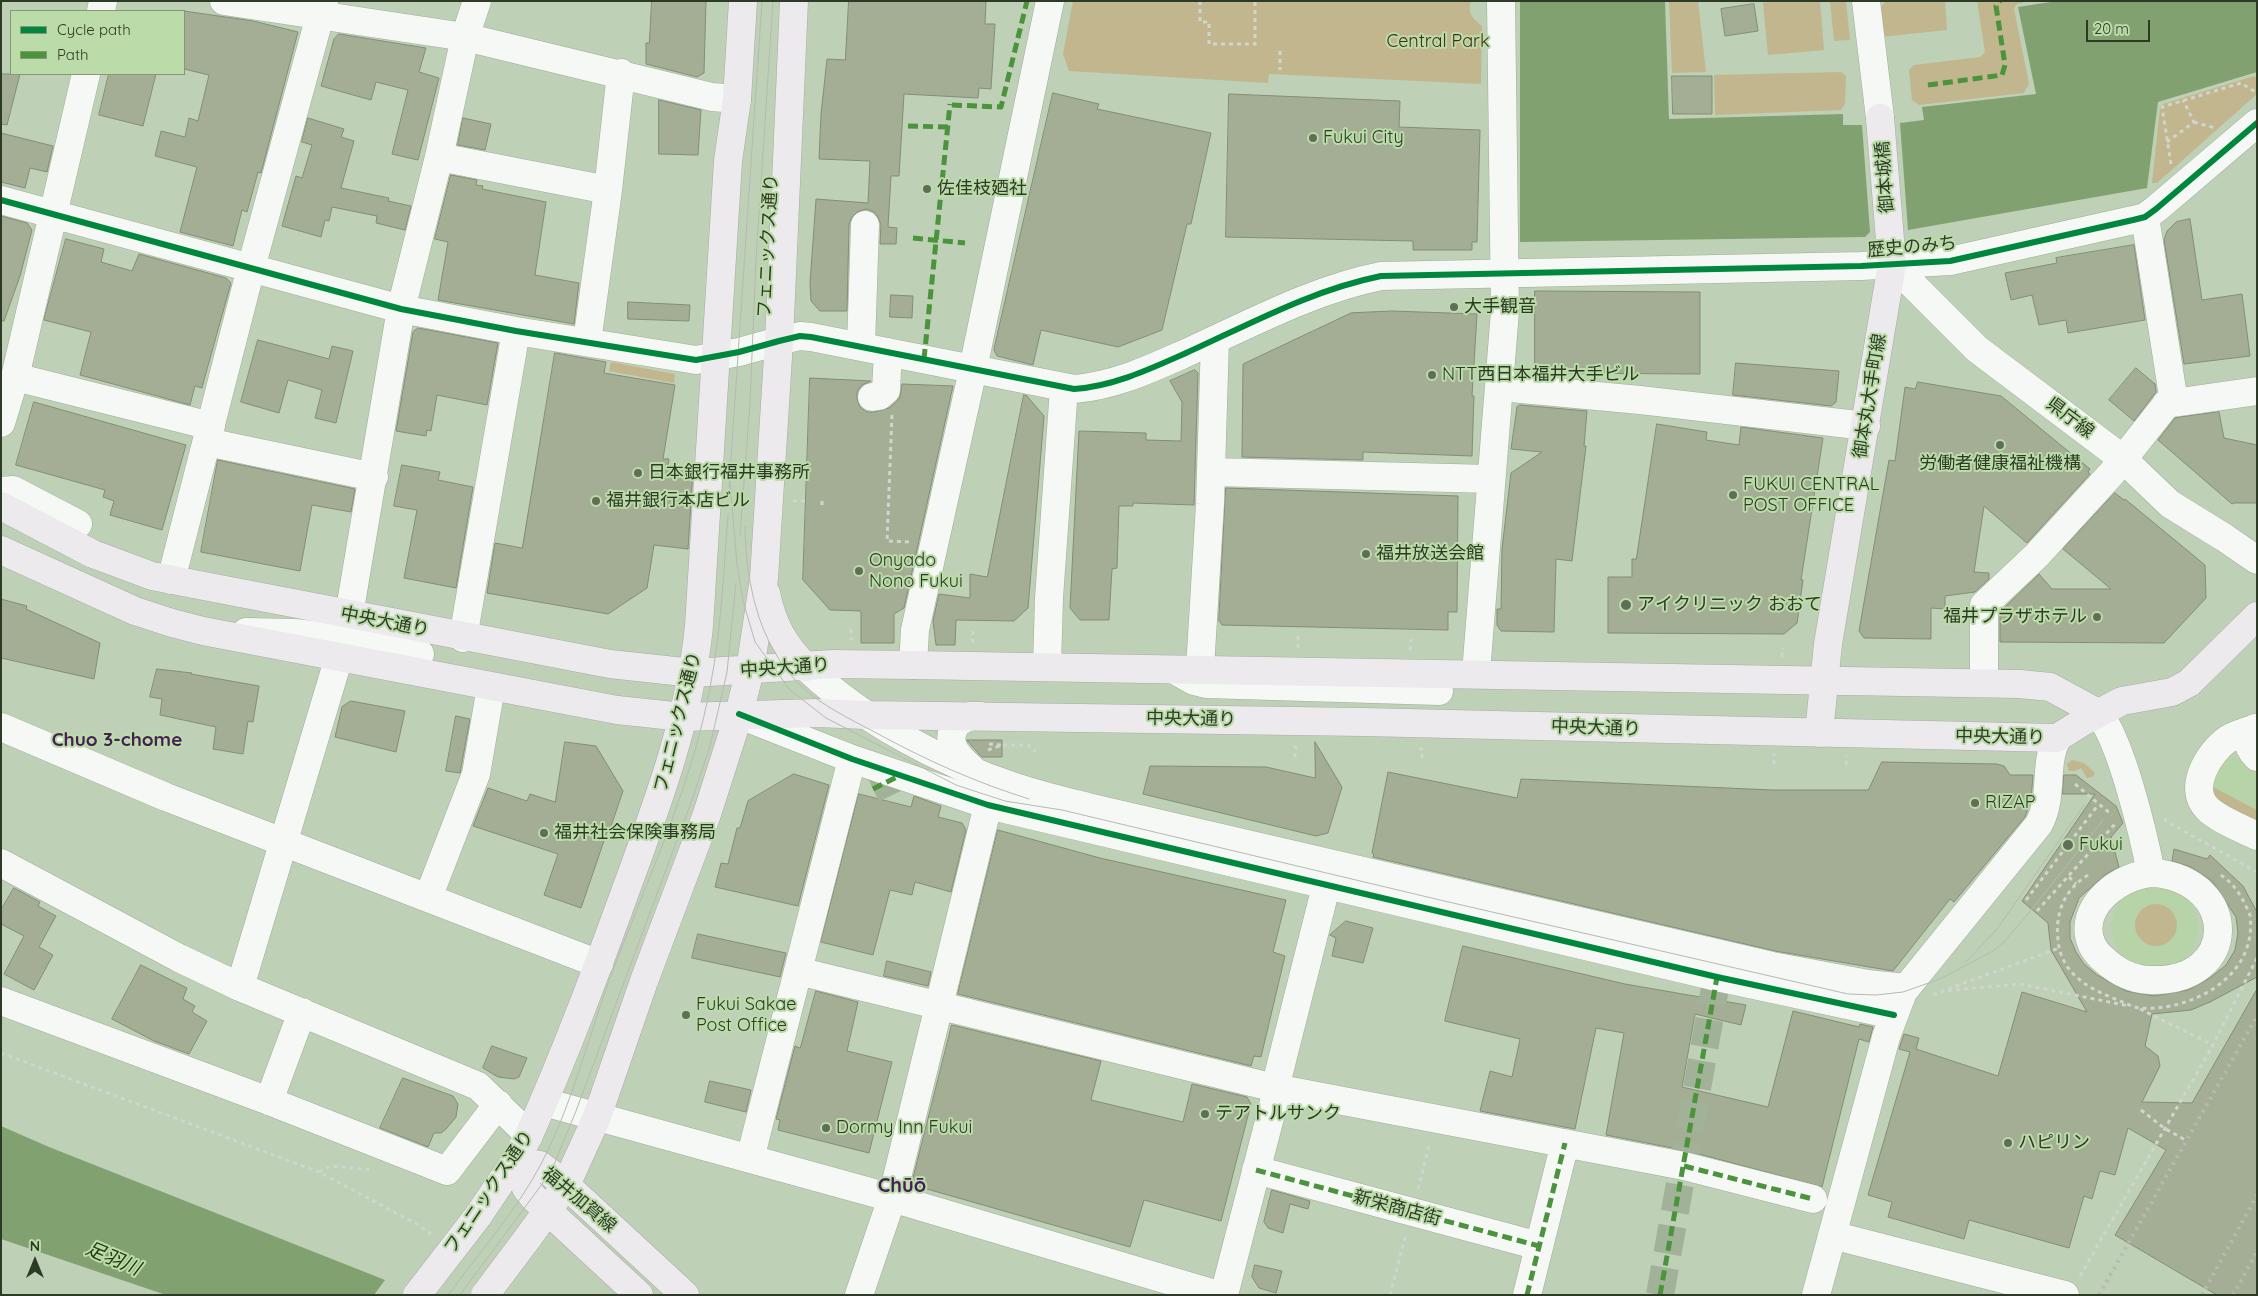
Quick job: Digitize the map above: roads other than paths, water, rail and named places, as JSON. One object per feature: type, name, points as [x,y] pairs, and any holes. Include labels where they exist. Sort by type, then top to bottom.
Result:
[{"type":"main road","name":"フェニックス通り","points":[[418,1295],[478,1216],[515,1161],[529,1135],[599,964],[660,796],[683,717],[693,673],[699,626],[728,161],[737,99],[743,1]]},
{"type":"main road","name":"フェニックス通り","points":[[485,1295],[566,1185],[597,1117],[644,981],[707,814],[739,714],[750,670],[764,578],[779,340],[794,1]]},
{"type":"main road","name":"御本城橋","points":[[1880,118],[1888,236]]},
{"type":"main road","name":"御本丸大手町線","points":[[1818,733],[1828,644],[1892,264],[1888,236]]},
{"type":"main road","name":"中央大通り","points":[[1,506],[93,554],[152,576],[463,638],[623,666],[693,673],[832,664],[1476,673],[2020,684],[2050,687],[2098,713]]},
{"type":"main road","name":"中央大通り","points":[[1,550],[135,612],[203,631],[616,710],[683,717],[817,712],[866,715],[1453,724],[2057,738],[2098,713]]},
{"type":"main road","points":[[764,578],[770,613],[782,640],[806,667]]},
{"type":"main road","points":[[2098,713],[2130,698],[2172,692],[2188,683],[2257,616]]},
{"type":"main road","name":"福井加賀線","points":[[515,1161],[540,1165],[566,1185],[685,1295]]},
{"type":"main road","name":"福井加賀線","points":[[515,1161],[526,1188],[547,1210],[639,1295]]},
{"type":"street","points":[[224,1],[323,8],[465,37],[620,73],[712,97],[737,99]]},
{"type":"street","points":[[349,615],[374,477],[401,309],[439,156],[465,37],[477,1]]},
{"type":"street","points":[[913,665],[915,630],[1050,1]]},
{"type":"street","points":[[1476,673],[1505,311],[1501,1]]},
{"type":"street","points":[[1866,1],[1880,118]]},
{"type":"street","points":[[171,580],[251,268],[323,8]]},
{"type":"street","points":[[587,342],[608,190],[620,73]]},
{"type":"street","points":[[1,423],[14,377],[86,75]]},
{"type":"street","name":"歴史のみち","points":[[1,200],[401,309],[516,331],[696,360],[717,357],[779,340],[811,337],[1064,388],[1092,387],[1123,379],[1215,340],[1291,304],[1359,280],[1394,275],[1892,264],[1950,261],[2145,217],[2257,123]]},
{"type":"street","points":[[439,156],[608,190]]},
{"type":"street","points":[[1984,683],[1984,606],[2037,555],[2123,459],[2173,396],[2145,217]]},
{"type":"street","points":[[861,346],[865,225]]},
{"type":"street","name":"県庁線","points":[[1892,264],[1977,349],[2123,459],[2170,504],[2257,560]]},
{"type":"street","points":[[463,638],[516,331]]},
{"type":"street","points":[[1200,669],[1211,472],[1215,340]]},
{"type":"street","points":[[882,405],[882,395],[888,387],[888,352]]},
{"type":"street","points":[[14,377],[209,434],[374,477]]},
{"type":"street","points":[[1500,387],[1866,426]]},
{"type":"street","points":[[1047,667],[1049,598],[1064,388]]},
{"type":"street","points":[[2166,404],[2257,391]]},
{"type":"street","points":[[1211,472],[1491,479]]},
{"type":"street","points":[[1,491],[13,490],[78,524]]},
{"type":"street","points":[[203,631],[295,633],[340,638],[420,654]]},
{"type":"street","points":[[240,987],[339,657]]},
{"type":"street","points":[[806,667],[829,688],[866,715],[916,744],[978,760]]},
{"type":"street","points":[[1172,668],[1194,681],[1206,684],[1439,691]]},
{"type":"street","points":[[428,898],[476,774],[491,687]]},
{"type":"street","points":[[2098,713],[2108,730],[2119,758],[2144,842],[2151,873]]},
{"type":"street","points":[[739,714],[852,759],[988,805],[1772,966],[1916,992]]},
{"type":"street","points":[[980,716],[971,716],[958,722],[952,736],[956,754],[978,760],[1015,787],[1329,874],[1717,977],[1894,1014]]},
{"type":"street","points":[[1453,724],[1546,717],[1755,720]]},
{"type":"street","points":[[1,727],[166,797],[599,964]]},
{"type":"street","points":[[2250,730],[2248,742],[2257,757]]},
{"type":"street","points":[[2250,730],[2228,739],[2215,752],[2198,782],[2198,789],[2201,799],[2208,810],[2257,836]]},
{"type":"street","points":[[1816,1295],[1894,1014],[1916,992],[2039,824],[2047,803],[2052,751],[2057,738]]},
{"type":"street","points":[[750,1159],[852,759]]},
{"type":"street","points":[[859,1295],[892,1198],[988,805]]},
{"type":"street","points":[[1,863],[179,958],[240,987],[478,1086],[529,1135]]},
{"type":"street","points":[[2151,873],[2168,875],[2193,887],[2210,904],[2219,925],[2218,939],[2212,953],[2206,960],[2182,975],[2164,980],[2141,979],[2119,971],[2098,953],[2090,938],[2093,913],[2103,897],[2121,883],[2151,873]]},
{"type":"street","points":[[1224,1295],[1274,1102],[1275,1088],[1329,874]]},
{"type":"street","points":[[798,971],[1275,1088],[1684,1166],[1812,1199]]},
{"type":"street","points":[[1,1000],[269,1101],[447,1171],[498,1104]]},
{"type":"street","points":[[269,1101],[302,1012]]},
{"type":"street","points":[[544,1102],[892,1198],[1218,1295]]},
{"type":"street","points":[[1527,1295],[1565,1144]]},
{"type":"street","name":"新栄商店街","points":[[1256,1170],[1539,1246]]},
{"type":"street","points":[[1832,1235],[2072,1286]]},
{"type":"water","points":[[1520,1],[1665,1],[1669,119],[1843,114],[1843,125],[1862,125],[1870,232],[1865,237],[1520,242]]},
{"type":"water","points":[[2057,1],[2257,1],[2257,72],[2158,102],[2147,188],[1908,230],[1900,123],[1924,120],[1922,107],[2036,94],[2018,7]]},
{"type":"water","name":"足羽川","points":[[1,1126],[49,1147],[385,1280],[374,1295],[166,1295],[1,1239]]},
{"type":"tunnel","points":[[873,789],[908,772]]},
{"type":"tunnel","points":[[1660,1295],[1717,977]]},
{"type":"tram line","points":[[729,488],[762,1]]},
{"type":"tram line","points":[[740,535],[750,403],[756,259],[773,1]]},
{"type":"tram line","points":[[730,482],[737,564],[743,601],[755,642],[790,690],[826,718],[956,785],[1005,801],[1062,810],[1848,994],[1876,995],[1903,992],[1940,979],[1993,951],[2003,943],[2028,914],[2103,820]]},
{"type":"tram line","points":[[448,1295],[521,1198],[552,1141],[572,1093],[604,994],[663,844],[695,749],[714,666],[728,515]]},
{"type":"tram line","points":[[745,526],[749,572],[759,618],[779,659],[793,678],[810,694],[827,706],[918,755],[973,779],[1029,799]]},
{"type":"tram line","points":[[460,1295],[551,1172],[576,1111],[692,800],[710,746],[727,672],[736,583]]},
{"type":"tram line","points":[[1966,962],[1997,929],[2084,805]]},
{"type":"railway","points":[[2099,1295],[2257,1016]]},
{"type":"railway","points":[[2202,1295],[2257,1195]]},
{"type":"railway","points":[[2233,1295],[2257,1252]]},
{"type":"place","name":"Fukui City","points":[[1313,138]]},
{"type":"place","name":"佐佳枝廼社","points":[[927,189]]},
{"type":"place","name":"大手観音","points":[[1454,307]]},
{"type":"place","name":"NTT西日本福井大手ビル","points":[[1432,375]]},
{"type":"place","name":"労働者健康福祉機構","points":[[2000,445]]},
{"type":"place","name":"日本銀行福井事務所","points":[[638,473]]},
{"type":"place","name":"FUKUI CENTRAL POST OFFICE","points":[[1733,495]]},
{"type":"place","name":"福井銀行本店ビル","points":[[596,501]]},
{"type":"place","name":"福井放送会館","points":[[1366,554]]},
{"type":"place","name":"Onyado Nono Fukui","points":[[859,571]]},
{"type":"place","name":"アイクリニック おおて","points":[[1626,605]]},
{"type":"place","name":"福井プラザホテル","points":[[2097,617]]},
{"type":"place","name":"RIZAP","points":[[1975,803]]},
{"type":"place","name":"福井社会保険事務局","points":[[544,833]]},
{"type":"place","name":"Fukui","points":[[2068,845]]},
{"type":"place","name":"Fukui Sakae Post Office","points":[[686,1015]]},
{"type":"place","name":"テアトルサンク","points":[[1205,1114]]},
{"type":"place","name":"Dormy Inn Fukui","points":[[826,1128]]},
{"type":"place","name":"ハピリン","points":[[2008,1143]]},
{"type":"district","name":"Chuo 3-chome","points":[[117,740]]},
{"type":"district","name":"Chūō","points":[[902,1186]]},
{"type":"park label","name":"Central Park","points":[[1438,42]]}]
